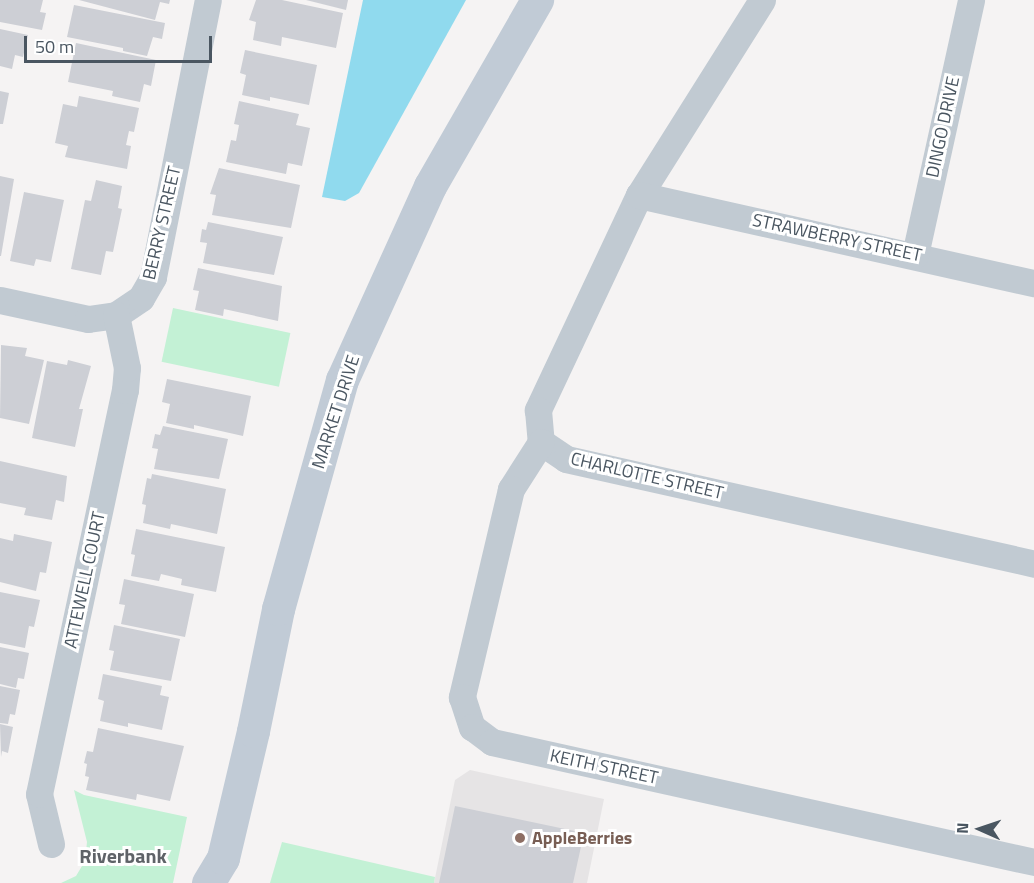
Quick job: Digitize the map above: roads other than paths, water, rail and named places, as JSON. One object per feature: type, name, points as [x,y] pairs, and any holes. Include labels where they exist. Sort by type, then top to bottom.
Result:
[{"type":"street","name":"BERRY STREET","points":[[0,300],[88,319],[116,315],[141,298],[153,277],[208,0]]},
{"type":"street","name":"MARKET DRIVE","points":[[218,875],[253,731],[278,609],[342,380],[430,186],[537,0]]},
{"type":"street","points":[[541,442],[538,410],[639,195],[762,0]]},
{"type":"street","name":"DINGO DRIVE","points":[[915,255],[971,0]]},
{"type":"street","name":"STRAWBERRY STREET","points":[[639,195],[1034,283]]},
{"type":"street","name":"ATTEWELL COURT","points":[[51,844],[39,794],[125,390],[127,368],[116,315]]},
{"type":"street","name":"CHARLOTTE STREET","points":[[541,442],[566,459],[1034,564]]},
{"type":"street","name":"KEITH STREET","points":[[541,442],[511,489],[462,697],[472,727],[492,742],[1034,862]]},
{"type":"water","points":[[363,0],[466,0],[359,193],[345,201],[322,197]]},
{"type":"place","name":"AppleBerries","points":[[520,838]]},
{"type":"district","name":"Riverbank","points":[[123,855]]}]
